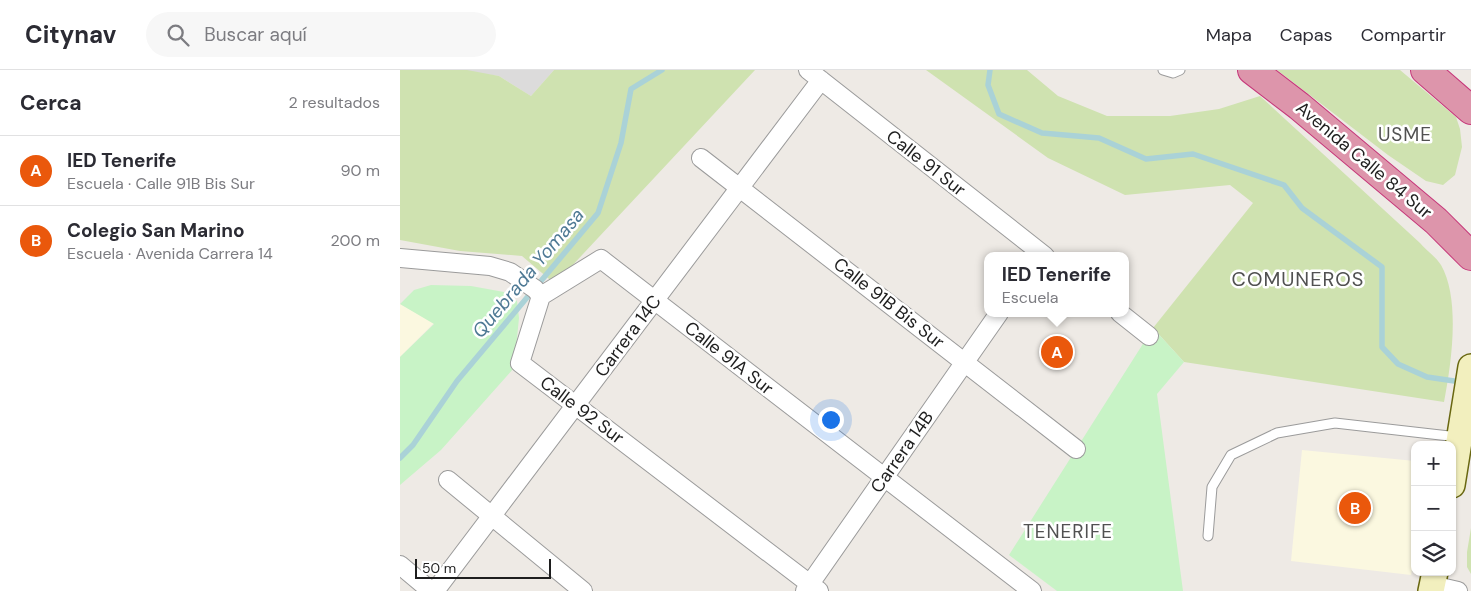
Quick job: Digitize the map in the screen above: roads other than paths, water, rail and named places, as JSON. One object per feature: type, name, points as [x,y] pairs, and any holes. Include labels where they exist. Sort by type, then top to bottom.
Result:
[{"type":"highway","name":"Avenida Calle 84 Sur","points":[[1252,70],[1299,106],[1436,221],[1471,256]]},
{"type":"highway","points":[[1425,70],[1471,110]]},
{"type":"main road","points":[[1456,462],[1471,368]]},
{"type":"street","name":"Carrera 14C","points":[[435,591],[739,187],[814,75]]},
{"type":"street","name":"Calle 91 Sur","points":[[814,75],[1038,252]]},
{"type":"street","name":"Calle 91B Bis Sur","points":[[701,158],[1076,449]]},
{"type":"street","points":[[400,258],[490,266],[510,272],[538,293]]},
{"type":"street","name":"Calle 91A Sur","points":[[538,293],[601,259],[1032,591]]},
{"type":"street","name":"Calle 92 Sur","points":[[538,293],[520,363],[811,589]]},
{"type":"street","name":"Carrera 14B","points":[[811,589],[884,477],[996,317]]},
{"type":"street","points":[[1125,317],[1149,336]]},
{"type":"street","points":[[448,480],[583,591]]},
{"type":"street","points":[[400,565],[430,591]]},
{"type":"street","points":[[1432,585],[1458,591]]},
{"type":"lane","points":[[1163,70],[1173,73],[1180,70]]},
{"type":"lane","points":[[1208,536],[1212,487],[1231,455],[1277,433],[1335,423],[1460,438]]},
{"type":"waterway","name":"Quebrada Yomasa","points":[[400,458],[413,445],[457,381],[598,213],[621,143],[631,89],[662,70]]},
{"type":"waterway","name":"Quebrada Yomasa","points":[[990,70],[988,85],[999,114],[1042,133],[1099,138],[1146,159],[1193,154],[1284,185],[1302,208],[1382,267],[1382,347],[1398,364],[1427,377],[1461,382]]},
{"type":"place","name":"IED Tenerife","points":[[1057,352]]},
{"type":"place","name":"Colegio San Marino","points":[[1355,508]]},
{"type":"district","name":"USME","points":[[1405,134]]},
{"type":"district","name":"COMUNEROS","points":[[1298,279]]},
{"type":"district","name":"TENERIFE","points":[[1068,531]]}]
